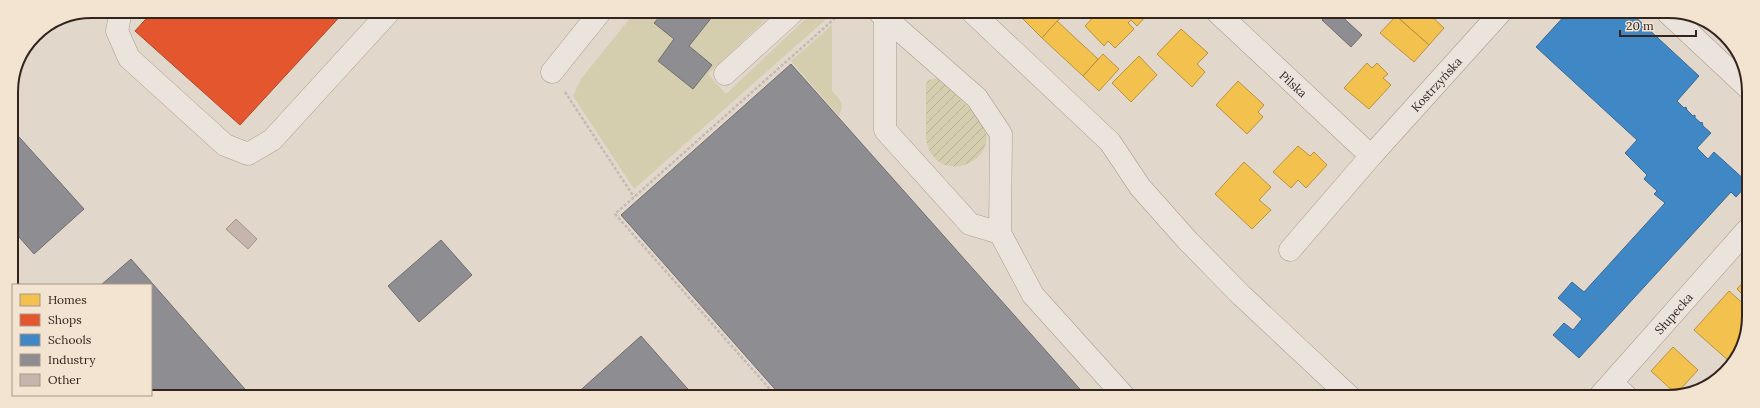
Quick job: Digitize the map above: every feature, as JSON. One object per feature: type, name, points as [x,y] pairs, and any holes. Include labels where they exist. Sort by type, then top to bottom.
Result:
[{"type":"street","points":[[120,18],[117,31],[129,58],[225,145],[248,154],[272,140],[384,18]]},
{"type":"street","points":[[552,72],[596,18]]},
{"type":"street","points":[[725,74],[786,18]]},
{"type":"street","points":[[882,18],[885,130],[970,224],[1000,233]]},
{"type":"street","points":[[887,18],[977,98],[1001,134],[1000,233],[1033,294],[1119,390]]},
{"type":"street","points":[[978,18],[1110,142],[1140,187],[1188,241],[1241,295],[1343,390]]},
{"type":"street","name":"Pilska","points":[[1223,18],[1371,156]]},
{"type":"street","name":"Kostrzyńska","points":[[1290,250],[1371,156],[1496,18]]},
{"type":"street","points":[[1675,19],[1741,82]]},
{"type":"street","name":"Słupecka","points":[[1615,390],[1742,236]]},
{"type":"path","points":[[771,390],[615,214],[835,18]]},
{"type":"path","points":[[552,72],[634,197]]},
{"type":"shaded area","points":[[630,18],[659,18],[655,23],[674,39],[658,61],[693,89],[712,65],[689,46],[711,18],[768,18],[708,74],[726,94],[807,18],[827,18],[634,189],[573,96],[581,79]]},
{"type":"shaded area","points":[[832,25],[832,91],[842,105],[839,116],[791,61]]},
{"type":"shaded area","points":[[936,78],[947,86],[981,119],[986,134],[985,147],[977,158],[967,164],[954,166],[942,163],[932,155],[926,139],[926,84],[928,80]]},
{"type":"building: Homes","points":[[1022,18],[1060,18],[1042,38]]},
{"type":"building: Homes","points":[[1092,18],[1144,18],[1137,26],[1131,20],[1128,23],[1134,29],[1115,48],[1108,41],[1104,46],[1085,26]]},
{"type":"building: Homes","points":[[1394,18],[1398,18],[1429,45],[1414,62],[1380,33]]},
{"type":"building: Homes","points":[[1399,18],[1433,18],[1444,28],[1429,45]]},
{"type":"building: Homes","points":[[1057,21],[1098,59],[1083,76],[1042,38]]},
{"type":"building: Homes","points":[[1181,29],[1208,53],[1197,64],[1205,72],[1192,87],[1157,54]]},
{"type":"building: Homes","points":[[1103,54],[1119,69],[1099,91],[1083,76]]},
{"type":"building: Homes","points":[[1139,56],[1157,75],[1131,102],[1112,83]]},
{"type":"building: Homes","points":[[1367,63],[1372,68],[1377,63],[1388,74],[1383,78],[1391,85],[1369,109],[1344,88]]},
{"type":"building: Homes","points":[[1238,81],[1264,105],[1258,112],[1263,117],[1247,134],[1216,105]]},
{"type":"building: Homes","points":[[1298,146],[1310,156],[1314,152],[1327,165],[1306,188],[1298,180],[1291,188],[1273,172]]},
{"type":"building: Homes","points":[[1244,162],[1271,187],[1259,200],[1271,210],[1252,229],[1215,194]]},
{"type":"building: Homes","points":[[1742,284],[1742,294],[1737,289]]},
{"type":"building: Homes","points":[[1729,291],[1742,303],[1741,330],[1734,349],[1728,360],[1694,330]]},
{"type":"building: Homes","points":[[1673,347],[1698,370],[1681,388],[1672,390],[1651,371]]},
{"type":"building: Shops","points":[[147,18],[339,18],[240,125],[135,31]]},
{"type":"building: Schools","points":[[1563,18],[1636,18],[1699,76],[1677,101],[1684,108],[1686,107],[1693,116],[1695,115],[1695,118],[1701,123],[1702,122],[1703,126],[1711,133],[1697,148],[1708,159],[1714,152],[1742,177],[1742,190],[1736,197],[1731,192],[1579,358],[1553,335],[1564,323],[1573,330],[1582,319],[1558,298],[1572,282],[1584,292],[1665,203],[1654,194],[1657,191],[1644,179],[1647,175],[1625,153],[1637,140],[1536,47]]},
{"type":"building: Industry","points":[[659,18],[711,18],[689,46],[712,65],[693,89],[658,61],[674,39],[654,23]]},
{"type":"building: Industry","points":[[1324,18],[1344,18],[1362,35],[1351,47],[1322,20]]},
{"type":"building: Industry","points":[[791,64],[1081,390],[776,390],[621,215]]},
{"type":"building: Industry","points":[[18,136],[84,209],[34,254],[18,236]]},
{"type":"building: Industry","points":[[441,240],[472,275],[419,322],[388,286]]},
{"type":"building: Industry","points":[[131,259],[246,390],[153,390],[152,284],[102,284]]},
{"type":"building: Industry","points":[[641,336],[689,390],[581,390]]},
{"type":"building: Other","points":[[236,219],[257,239],[248,249],[226,229]]}]
